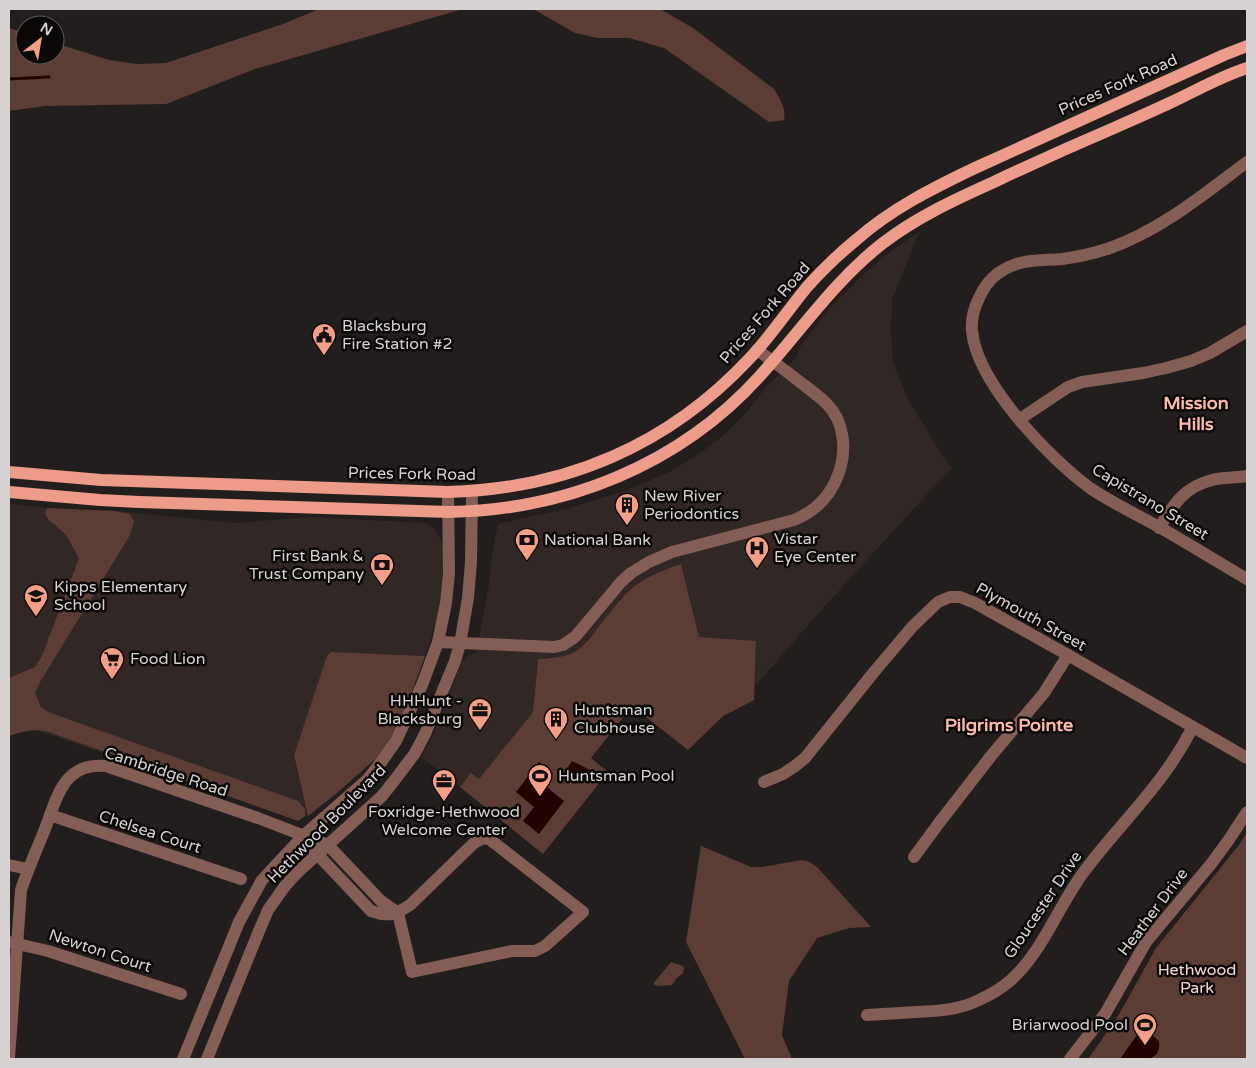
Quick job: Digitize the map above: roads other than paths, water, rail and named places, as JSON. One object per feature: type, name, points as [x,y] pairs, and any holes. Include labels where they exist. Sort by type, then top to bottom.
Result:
[{"type":"main road","name":"Prices Fork Road","points":[[9,472],[101,480],[472,492],[518,486],[564,475],[600,463],[635,447],[673,424],[708,398],[727,382],[758,350],[808,286],[829,264],[868,230],[925,192],[1247,46]]},
{"type":"main road","points":[[9,492],[129,502],[449,512],[472,512],[516,507],[569,495],[601,484],[645,465],[691,437],[717,418],[741,396],[773,361],[835,287],[872,252],[906,228],[945,204],[1247,68]]},
{"type":"street","name":"Capistrano Street","points":[[1247,162],[1176,214],[1147,232],[1089,254],[1027,260],[1002,271],[982,291],[972,317],[974,342],[990,379],[1005,401],[1052,455],[1084,483],[1113,502],[1247,579]]},
{"type":"street","points":[[1020,418],[1068,387],[1082,382],[1143,373],[1191,361],[1218,349],[1247,331]]},
{"type":"street","points":[[438,642],[554,647],[562,645],[575,637],[621,582],[631,573],[649,562],[672,552],[794,520],[819,506],[835,485],[842,462],[844,445],[840,427],[828,405],[758,350]]},
{"type":"street","points":[[1159,528],[1177,500],[1199,484],[1214,479],[1247,476]]},
{"type":"street","name":"Hethwood Boulevard","points":[[183,1059],[239,922],[262,880],[303,836],[368,779],[400,733],[422,685],[438,642],[446,603],[449,573],[448,492]]},
{"type":"street","name":"Hethwood Boulevard","points":[[207,1059],[268,910],[294,876],[382,796],[414,753],[425,734],[455,661],[460,644],[472,562],[472,492]]},
{"type":"street","name":"Plymouth Street","points":[[764,782],[783,774],[805,758],[859,689],[912,627],[938,602],[950,597],[965,598],[1247,758]]},
{"type":"street","points":[[914,857],[938,823],[991,756],[1044,693],[1068,655]]},
{"type":"street","name":"Gloucester Drive","points":[[867,1015],[962,1007],[981,999],[1011,980],[1040,945],[1067,896],[1082,874],[1162,776],[1193,727]]},
{"type":"street","name":"Cambridge Road","points":[[9,1058],[13,943],[21,890],[60,793],[70,777],[79,770],[95,765],[106,766],[258,818],[328,845]]},
{"type":"street","name":"Heather Drive","points":[[1070,1059],[1104,1014],[1146,942],[1211,864],[1247,812]]},
{"type":"street","name":"Chelsea Court","points":[[50,815],[241,879]]},
{"type":"street","points":[[303,836],[318,855],[371,911],[378,913],[398,913],[410,905],[474,843],[488,838],[582,912],[541,949],[535,951],[512,951],[412,972],[398,913],[381,901],[328,845]]},
{"type":"street","points":[[9,865],[28,869]]},
{"type":"street","name":"Newton Court","points":[[13,943],[48,951],[181,994]]},
{"type":"waterway","points":[[9,79],[49,77]]},
{"type":"place","name":"Blacksburg Fire Station #2","points":[[324,356]]},
{"type":"place","name":"New River Periodontics","points":[[627,526]]},
{"type":"place","name":"National Bank","points":[[527,561]]},
{"type":"place","name":"Vistar Eye Center","points":[[757,569]]},
{"type":"place","name":"First Bank & Trust Company","points":[[382,586]]},
{"type":"place","name":"Kipps Elementary School","points":[[36,617]]},
{"type":"place","name":"Food Lion","points":[[112,680]]},
{"type":"place","name":"HHHunt - Blacksburg","points":[[480,731]]},
{"type":"place","name":"Huntsman Clubhouse","points":[[556,740]]},
{"type":"place","name":"Huntsman Pool","points":[[540,797]]},
{"type":"place","name":"Foxridge-Hethwood Welcome Center","points":[[444,802]]},
{"type":"place","name":"Briarwood Pool","points":[[1145,1046]]},
{"type":"district","name":"Mission Hills","points":[[1196,413]]},
{"type":"district","name":"Pilgrims Pointe","points":[[1009,725]]},
{"type":"park label","name":"Hethwood Park","points":[[1197,979]]}]
